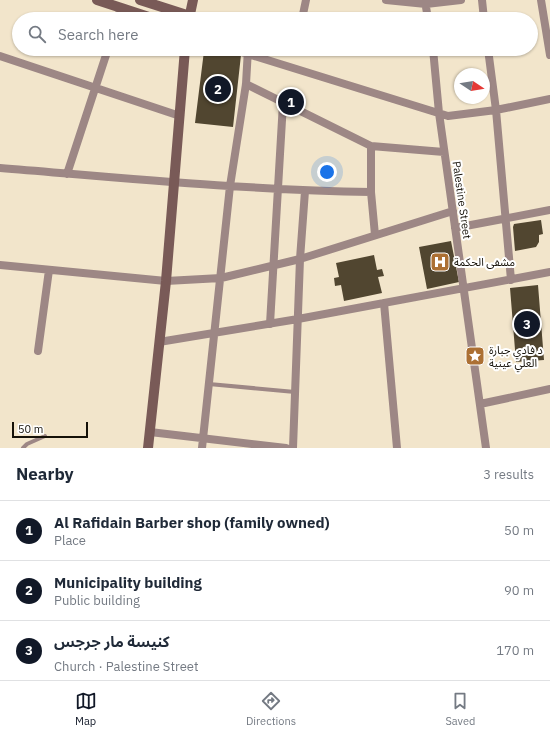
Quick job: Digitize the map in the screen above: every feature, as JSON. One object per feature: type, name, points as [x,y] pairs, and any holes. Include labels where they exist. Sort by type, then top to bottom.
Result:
[{"type":"street","points":[[140,0],[175,12]]},
{"type":"street","points":[[192,12],[193,0]]},
{"type":"street","points":[[303,12],[306,0]]},
{"type":"street","points":[[386,0],[426,2],[461,0]]},
{"type":"street","points":[[482,0],[483,12]]},
{"type":"street","points":[[542,0],[550,55]]},
{"type":"street","points":[[104,1],[133,12]]},
{"type":"street","points":[[426,2],[427,12]]},
{"type":"street","points":[[120,12],[121,8]]},
{"type":"street","points":[[0,56],[180,116]]},
{"type":"street","points":[[68,174],[106,56]]},
{"type":"street","points":[[148,448],[166,281],[184,56]]},
{"type":"street","points":[[202,448],[230,186],[246,84],[248,56]]},
{"type":"street","points":[[263,56],[448,116],[496,110],[550,99]]},
{"type":"street","name":"Palestine Street","points":[[434,56],[444,152],[486,448]]},
{"type":"street","points":[[489,56],[496,110],[511,280]]},
{"type":"street","points":[[246,84],[371,146],[444,152]]},
{"type":"street","points":[[270,324],[283,103]]},
{"type":"street","points":[[371,146],[371,192],[375,236]]},
{"type":"street","points":[[0,168],[174,183],[305,191],[371,192]]},
{"type":"street","points":[[293,448],[300,259],[305,191]]},
{"type":"street","points":[[455,228],[550,210]]},
{"type":"street","points":[[0,265],[166,281],[221,278],[300,259],[453,211]]},
{"type":"street","points":[[38,352],[49,270]]},
{"type":"street","points":[[159,342],[215,334],[550,272]]},
{"type":"street","points":[[384,303],[397,448]]},
{"type":"street","points":[[480,404],[550,389]]},
{"type":"street","points":[[150,432],[286,448]]},
{"type":"lane","points":[[209,384],[295,392]]},
{"type":"lane","points":[[23,448],[27,444],[46,436]]},
{"type":"building","points":[[203,56],[241,56],[233,127],[195,123]]},
{"type":"building","points":[[541,220],[543,234],[539,235],[539,242],[536,247],[515,251],[514,224]]},
{"type":"building","points":[[451,241],[459,282],[427,289],[419,247]]},
{"type":"building","points":[[374,255],[377,270],[382,269],[384,276],[378,277],[382,293],[344,301],[341,285],[335,286],[334,278],[339,277],[336,263]]},
{"type":"building","points":[[538,285],[544,360],[516,362],[510,288]]},
{"type":"place","name":"Municipality building","points":[[218,89]]},
{"type":"place","name":"Al Rafidain Barber shop (family owned)","points":[[291,102]]},
{"type":"place","name":"مشفى الحكمة","points":[[440,262]]},
{"type":"place","name":"كنيسة مار جرجس","points":[[527,324]]},
{"type":"place","name":"د فادي جبارة العلي عينية","points":[[475,356]]}]
